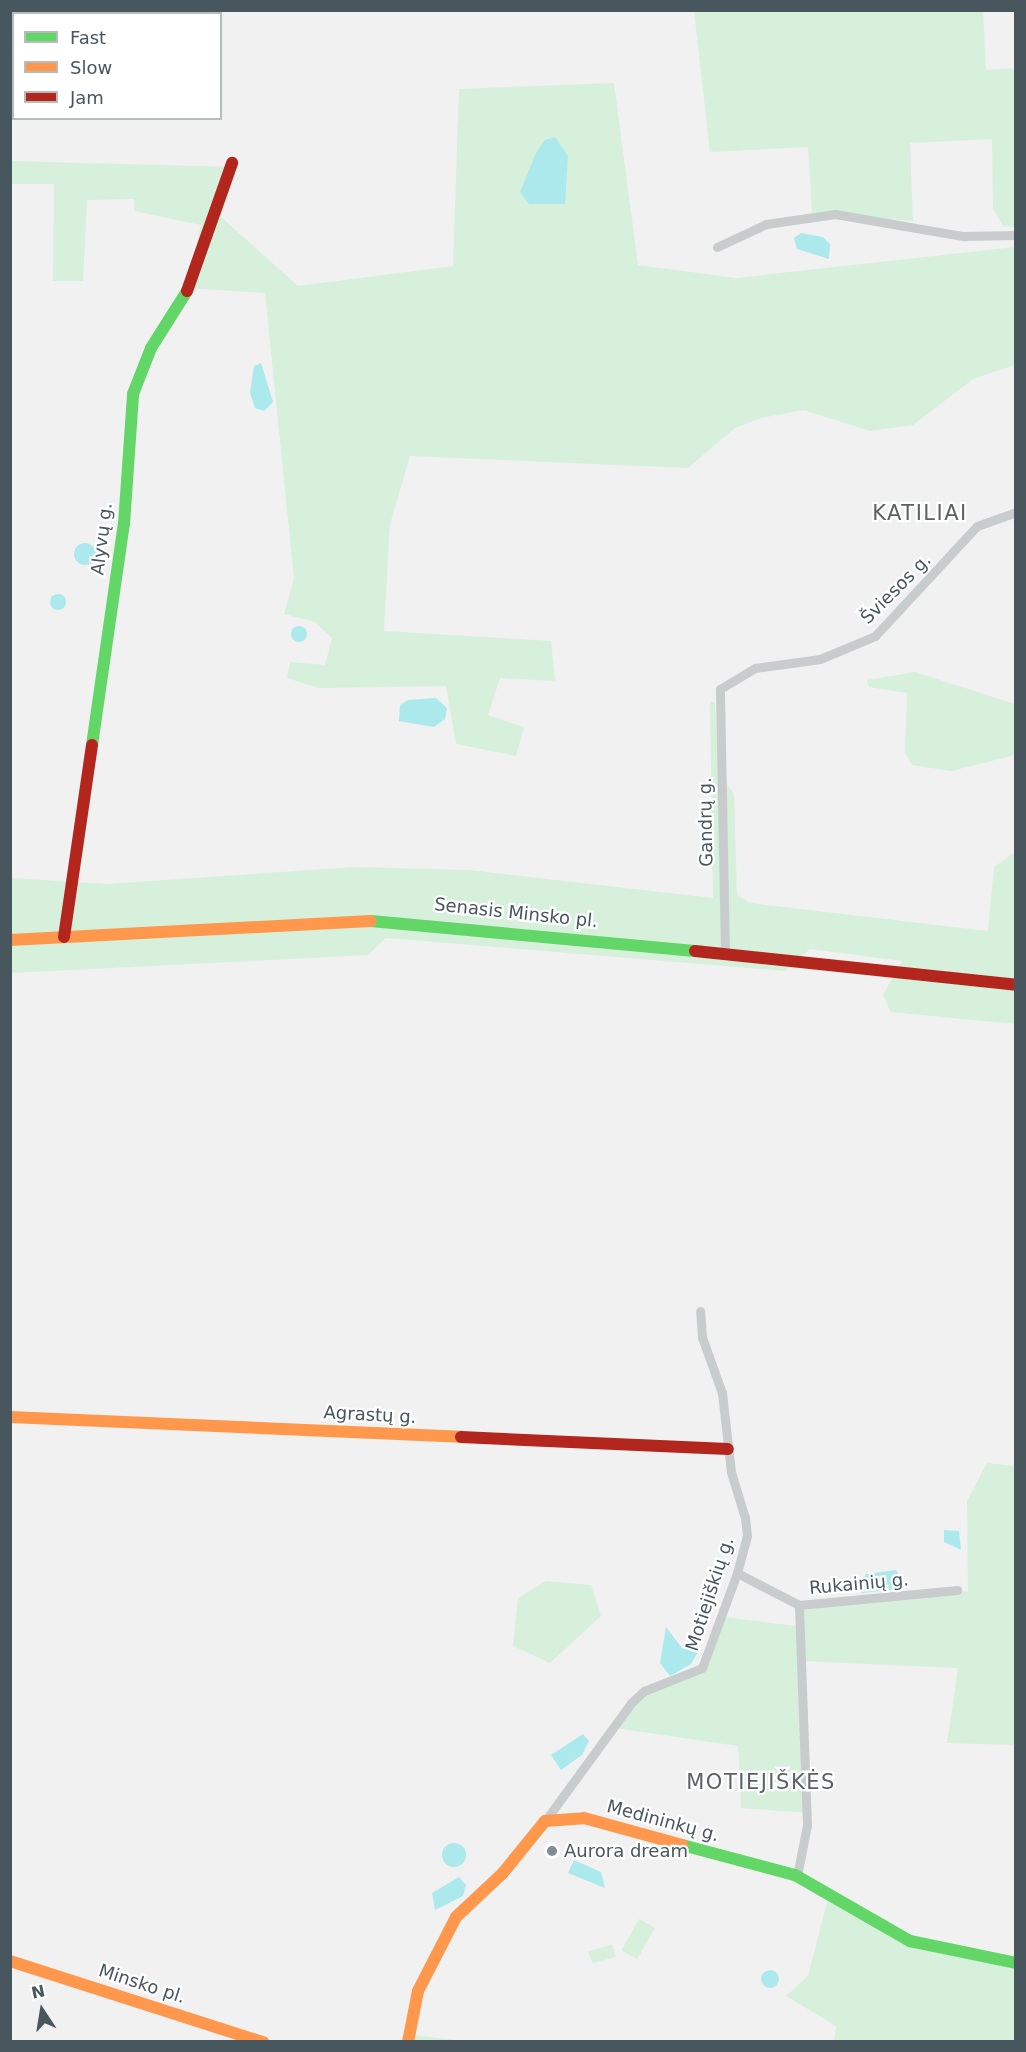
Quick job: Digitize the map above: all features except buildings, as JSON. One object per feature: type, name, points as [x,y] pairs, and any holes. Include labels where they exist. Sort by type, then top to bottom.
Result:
[{"type":"main road","name":"Alyvų g.","points":[[64,937],[124,524],[133,394],[151,348],[191,284],[232,163]]},
{"type":"main road","name":"Senasis Minsko pl.","points":[[10,940],[390,920],[1016,985]]},
{"type":"main road","name":"Agrastų g.","points":[[10,1418],[728,1449]]},
{"type":"main road","name":"Medininkų g.","points":[[545,1821],[584,1818],[797,1876],[910,1941],[1016,1963]]},
{"type":"main road","points":[[408,2042],[424,1974],[456,1917],[502,1874],[545,1821]]},
{"type":"main road","name":"Minsko pl.","points":[[10,1961],[264,2042]]},
{"type":"street","points":[[717,247],[766,224],[835,214],[963,236],[1016,235]]},
{"type":"street","name":"Šviesos g.","points":[[720,689],[755,668],[820,659],[875,636],[977,526],[1016,512]]},
{"type":"street","name":"Gandrų g.","points":[[720,689],[725,953]]},
{"type":"street","name":"Motiejiškių g.","points":[[545,1821],[631,1703],[644,1691],[702,1668],[737,1573],[747,1536],[728,1449],[722,1393],[702,1337],[700,1311]]},
{"type":"street","name":"Rukainių g.","points":[[737,1573],[799,1605],[957,1590]]},
{"type":"street","points":[[797,1876],[807,1825],[799,1605]]},
{"type":"green space","points":[[11,11],[109,11],[12,12],[11,24]]},
{"type":"green space","points":[[694,11],[983,11],[986,70],[1015,68],[1015,227],[1003,226],[993,209],[992,139],[910,143],[913,221],[812,213],[808,147],[710,152]]},
{"type":"green space","points":[[614,83],[638,265],[736,278],[1015,247],[1015,365],[973,379],[913,425],[870,431],[804,410],[761,418],[735,428],[688,468],[410,456],[390,524],[384,631],[551,641],[555,681],[500,678],[488,715],[524,727],[516,756],[456,744],[446,686],[319,688],[287,678],[290,662],[325,665],[332,638],[315,622],[284,614],[294,579],[265,293],[186,288],[201,225],[134,211],[134,199],[87,200],[83,281],[53,281],[54,184],[11,184],[10,161],[237,167],[221,217],[298,286],[453,266],[459,89]]},
{"type":"green space","points":[[915,672],[1015,704],[1015,755],[951,771],[912,765],[905,753],[907,693],[869,687],[867,680]]},
{"type":"green space","points":[[710,701],[715,703],[719,773],[734,794],[737,895],[750,903],[988,931],[994,867],[1015,852],[1015,1024],[891,1012],[883,995],[902,961],[810,949],[785,971],[386,938],[368,955],[11,973],[10,878],[107,884],[354,867],[469,870],[713,898]]},
{"type":"green space","points":[[987,1463],[1015,1466],[1015,1745],[947,1743],[958,1668],[802,1661],[802,1610],[968,1591],[967,1501]]},
{"type":"green space","points":[[546,1581],[591,1585],[601,1616],[550,1663],[513,1646],[518,1598]]},
{"type":"green space","points":[[725,1617],[796,1626],[807,1813],[741,1808],[738,1746],[615,1728],[639,1699],[706,1668]]},
{"type":"green space","points":[[829,1895],[897,1938],[1015,1966],[1015,2041],[834,2041],[836,2026],[786,1996],[808,1976]]},
{"type":"green space","points":[[639,1919],[655,1928],[637,1959],[622,1950]]},
{"type":"green space","points":[[612,1944],[616,1957],[593,1963],[588,1952]]},
{"type":"green space","points":[[413,2035],[465,2041],[411,2042]]},
{"type":"water","points":[[555,137],[568,156],[565,204],[529,204],[520,192],[536,153],[545,140]]},
{"type":"water","points":[[801,233],[823,237],[830,244],[829,259],[797,249],[794,238]]},
{"type":"water","points":[[261,363],[273,402],[264,411],[255,408],[250,393],[254,366]]},
{"type":"water","points":[[85,543],[93,546],[96,554],[93,562],[85,565],[77,562],[74,554],[77,546]]},
{"type":"water","points":[[58,594],[66,602],[58,610],[50,602]]},
{"type":"water","points":[[299,626],[305,628],[307,634],[305,640],[299,642],[293,640],[291,634],[293,628]]},
{"type":"water","points":[[436,698],[447,708],[445,719],[434,727],[399,721],[400,705],[408,700]]},
{"type":"water","points":[[944,1530],[959,1531],[961,1550],[944,1542]]},
{"type":"water","points":[[896,1570],[903,1580],[899,1589],[862,1593],[858,1588],[866,1574]]},
{"type":"water","points":[[666,1627],[682,1648],[694,1640],[700,1649],[691,1664],[670,1676],[660,1663]]},
{"type":"water","points":[[583,1734],[589,1741],[582,1755],[561,1770],[551,1755]]},
{"type":"water","points":[[454,1843],[459,1844],[465,1850],[465,1860],[459,1866],[454,1867],[449,1866],[443,1860],[442,1855],[443,1850],[449,1844]]},
{"type":"water","points":[[574,1860],[601,1872],[605,1888],[568,1873]]},
{"type":"water","points":[[459,1877],[466,1885],[463,1896],[435,1910],[432,1893]]},
{"type":"water","points":[[770,1970],[776,1973],[779,1979],[776,1985],[770,1988],[764,1985],[761,1979],[764,1973]]},
{"type":"traffic: fast","points":[[92,745],[124,524],[133,394],[151,348],[187,291]]},
{"type":"traffic: fast","points":[[371,921],[695,951]]},
{"type":"traffic: fast","points":[[682,1845],[795,1875],[910,1941],[1016,1963]]},
{"type":"traffic: slow","points":[[10,940],[371,921]]},
{"type":"traffic: slow","points":[[10,1417],[461,1437]]},
{"type":"traffic: slow","points":[[408,2042],[418,1991],[456,1917],[502,1874],[545,1821],[584,1818],[682,1845]]},
{"type":"traffic: slow","points":[[10,1961],[263,2042]]},
{"type":"traffic: jam","points":[[187,291],[232,163]]},
{"type":"traffic: jam","points":[[64,937],[92,745]]},
{"type":"traffic: jam","points":[[695,951],[1016,985]]},
{"type":"traffic: jam","points":[[461,1437],[728,1449]]},
{"type":"place","name":"Aurora dream","points":[[552,1851]]},
{"type":"district","name":"KATILIAI","points":[[920,513]]},
{"type":"district","name":"MOTIEJIŠKĖS","points":[[761,1782]]}]
